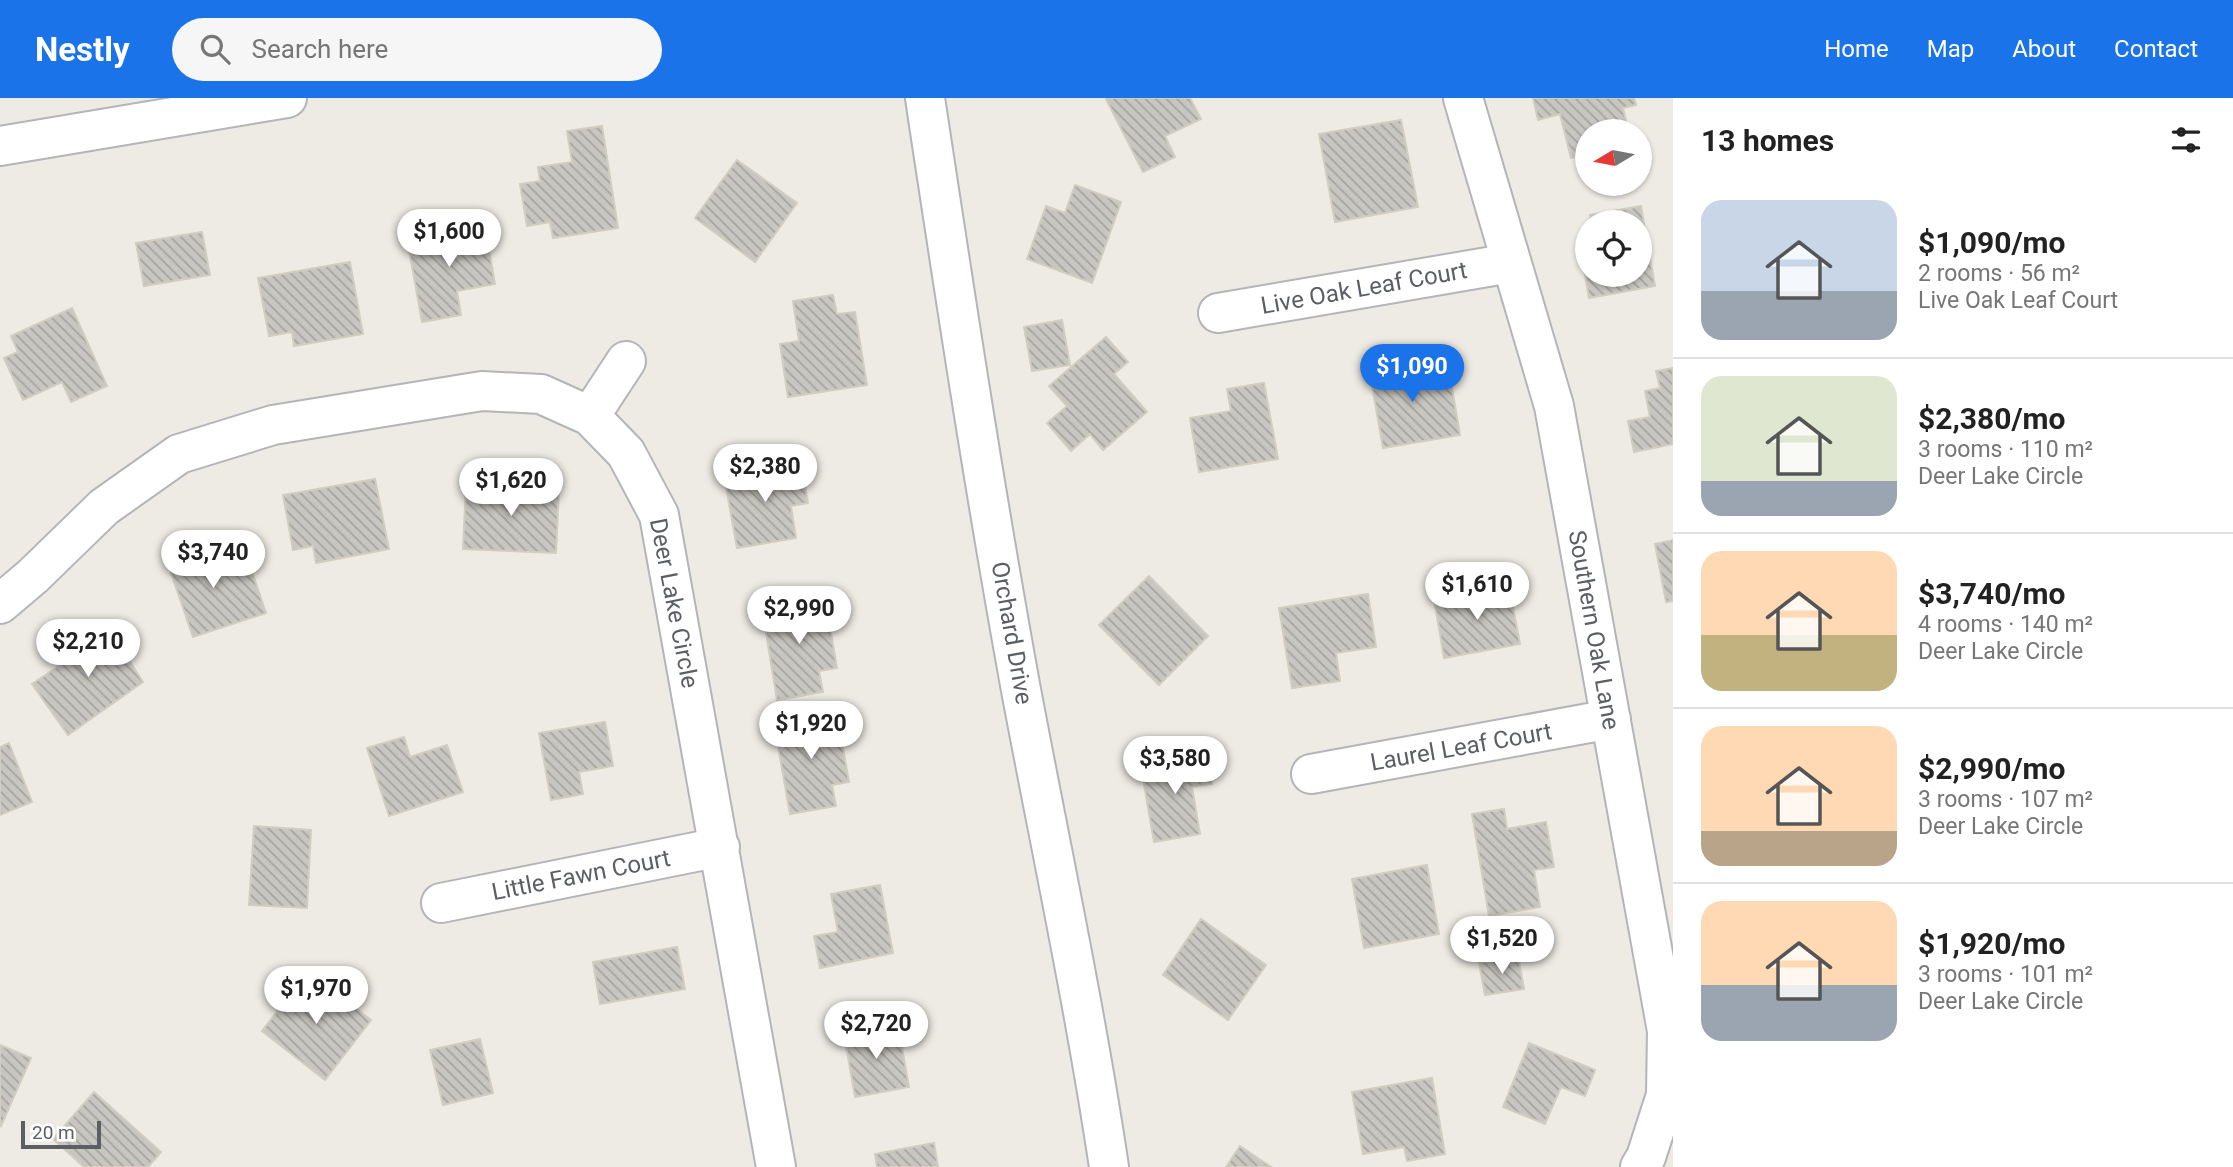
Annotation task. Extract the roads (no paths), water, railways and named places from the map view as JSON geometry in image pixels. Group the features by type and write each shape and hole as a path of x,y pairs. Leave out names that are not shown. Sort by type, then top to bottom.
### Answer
{"street":[{"path":"0,146 287,98"},
{"name":"Orchard Drive","path":"925,98 960,328 1021,688 1094,1071 1109,1167"},
{"name":"Southern Oak Lane","path":"1463,98 1553,405 1667,1031 1666,1095 1646,1157 1640,1167"},
{"name":"Live Oak Leaf Court","path":"1218,313 1511,263"},
{"path":"590,415 626,361"},
{"name":"Deer Lake Circle","path":"0,604 104,507 180,454 273,425 482,391 541,394 590,415 626,453 659,515 776,1167"},
{"name":"Laurel Leaf Court","path":"1311,774 1611,719"},
{"name":"Little Fawn Court","path":"441,903 720,847"}]}
